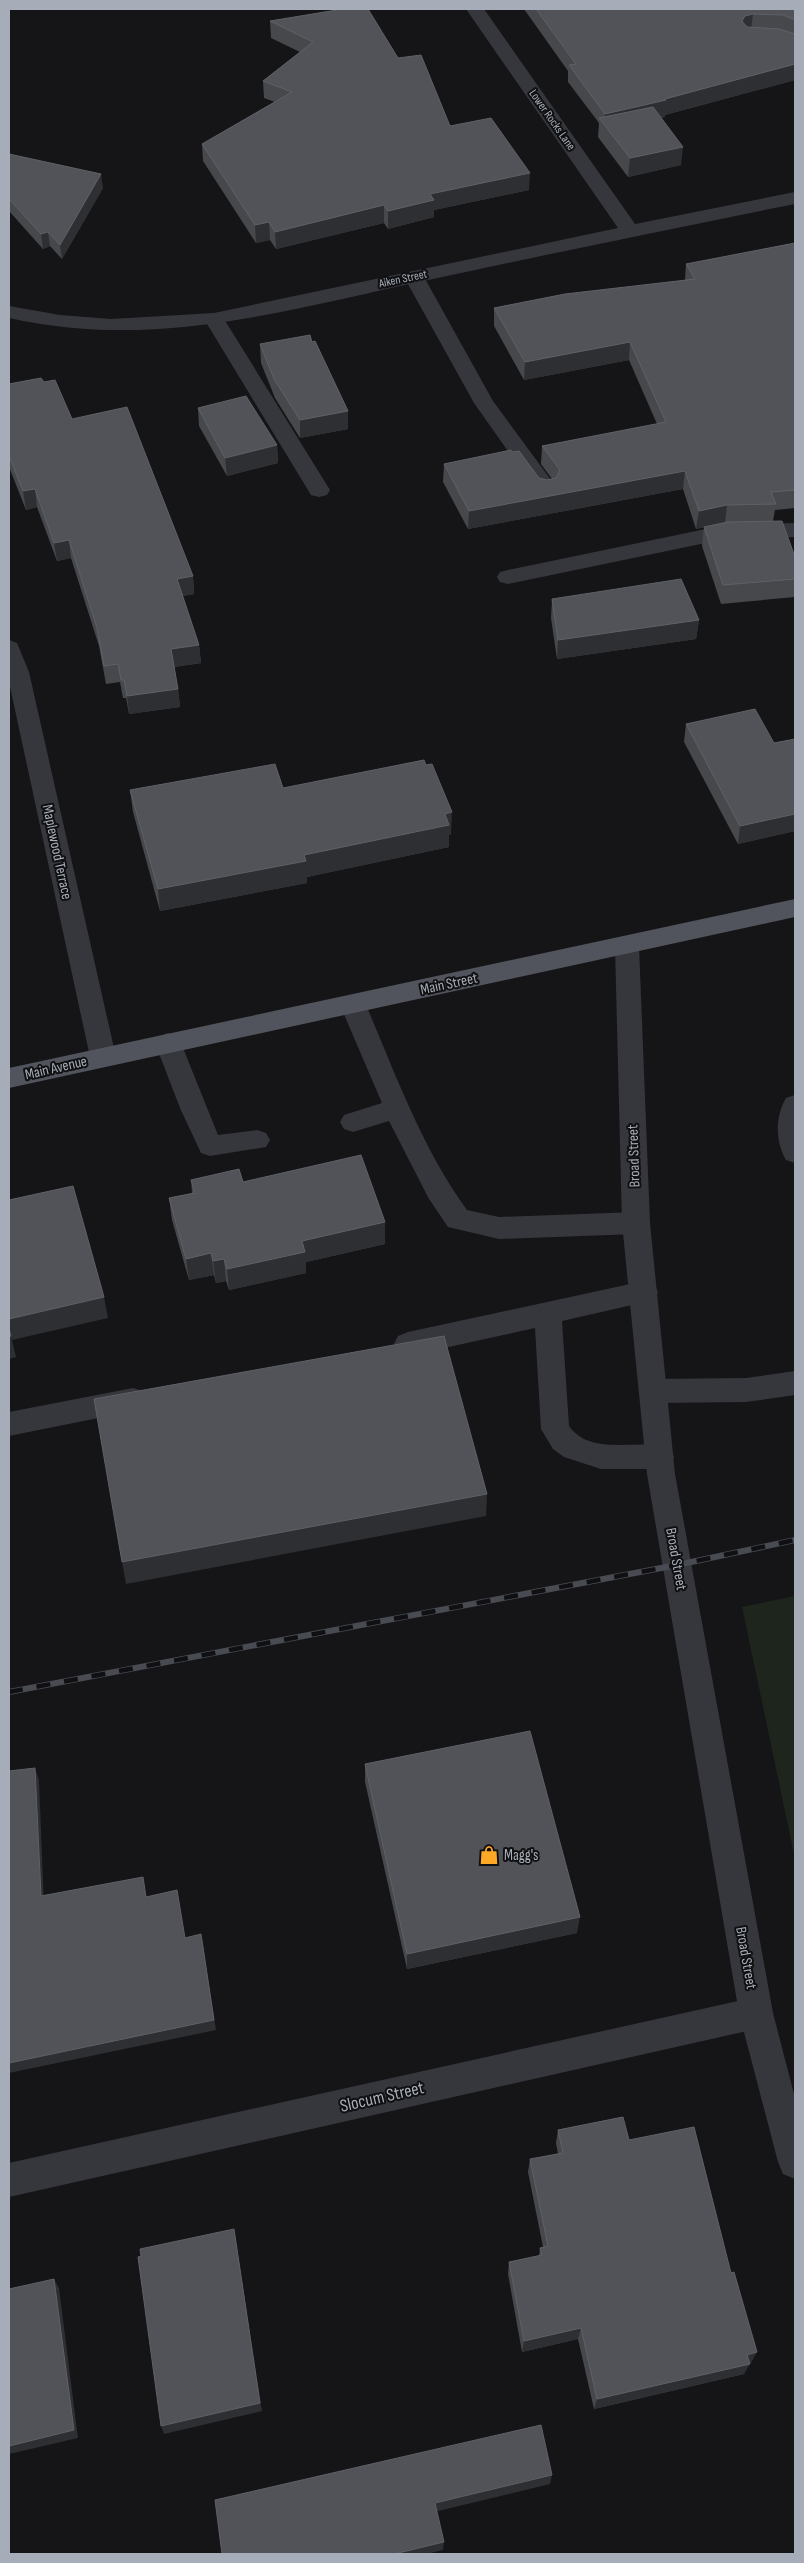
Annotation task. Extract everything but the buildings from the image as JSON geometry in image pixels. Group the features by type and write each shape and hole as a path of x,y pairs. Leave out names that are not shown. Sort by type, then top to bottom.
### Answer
{"main road":[{"name":"Main Street","path":"103,1057 353,1005 795,908"},
{"name":"Main Avenue","path":"9,1078 103,1057"}],"street":[{"name":"Lower Rocks Lane","path":"475,9 630,231"},
{"name":"Aiken Street","path":"9,312 59,322 104,325 172,324 214,319 795,198"},
{"path":"414,277 461,365 484,403 546,489"},
{"path":"214,319 320,490"},
{"path":"508,577 725,532 795,530"},
{"name":"Maplewood Terrace","path":"9,648 18,672 103,1057"},
{"name":"Broad Street","path":"627,946 636,1223 660,1457 756,2013 795,2162"},
{"path":"353,1005 397,1109 438,1192 458,1219 499,1228 636,1223"},
{"path":"168,1043 210,1146 257,1140"},
{"path":"795,1105 790,1129 795,1153"},
{"path":"352,1122 397,1109"},
{"path":"387,1348 644,1292"},
{"path":"548,1314 555,1428 558,1437 565,1445 581,1453 660,1457"},
{"path":"654,1391 746,1390 795,1383"},
{"path":"9,1424 156,1396"},
{"name":"Slocum Street","path":"9,2180 756,2013"}],"shaded area":[{"path":"795,1596 795,1859 742,1607"}],"railway":[{"path":"9,1692 677,1565 795,1540"}],"place":[{"name":"Magg's","path":"489,1855"}]}
